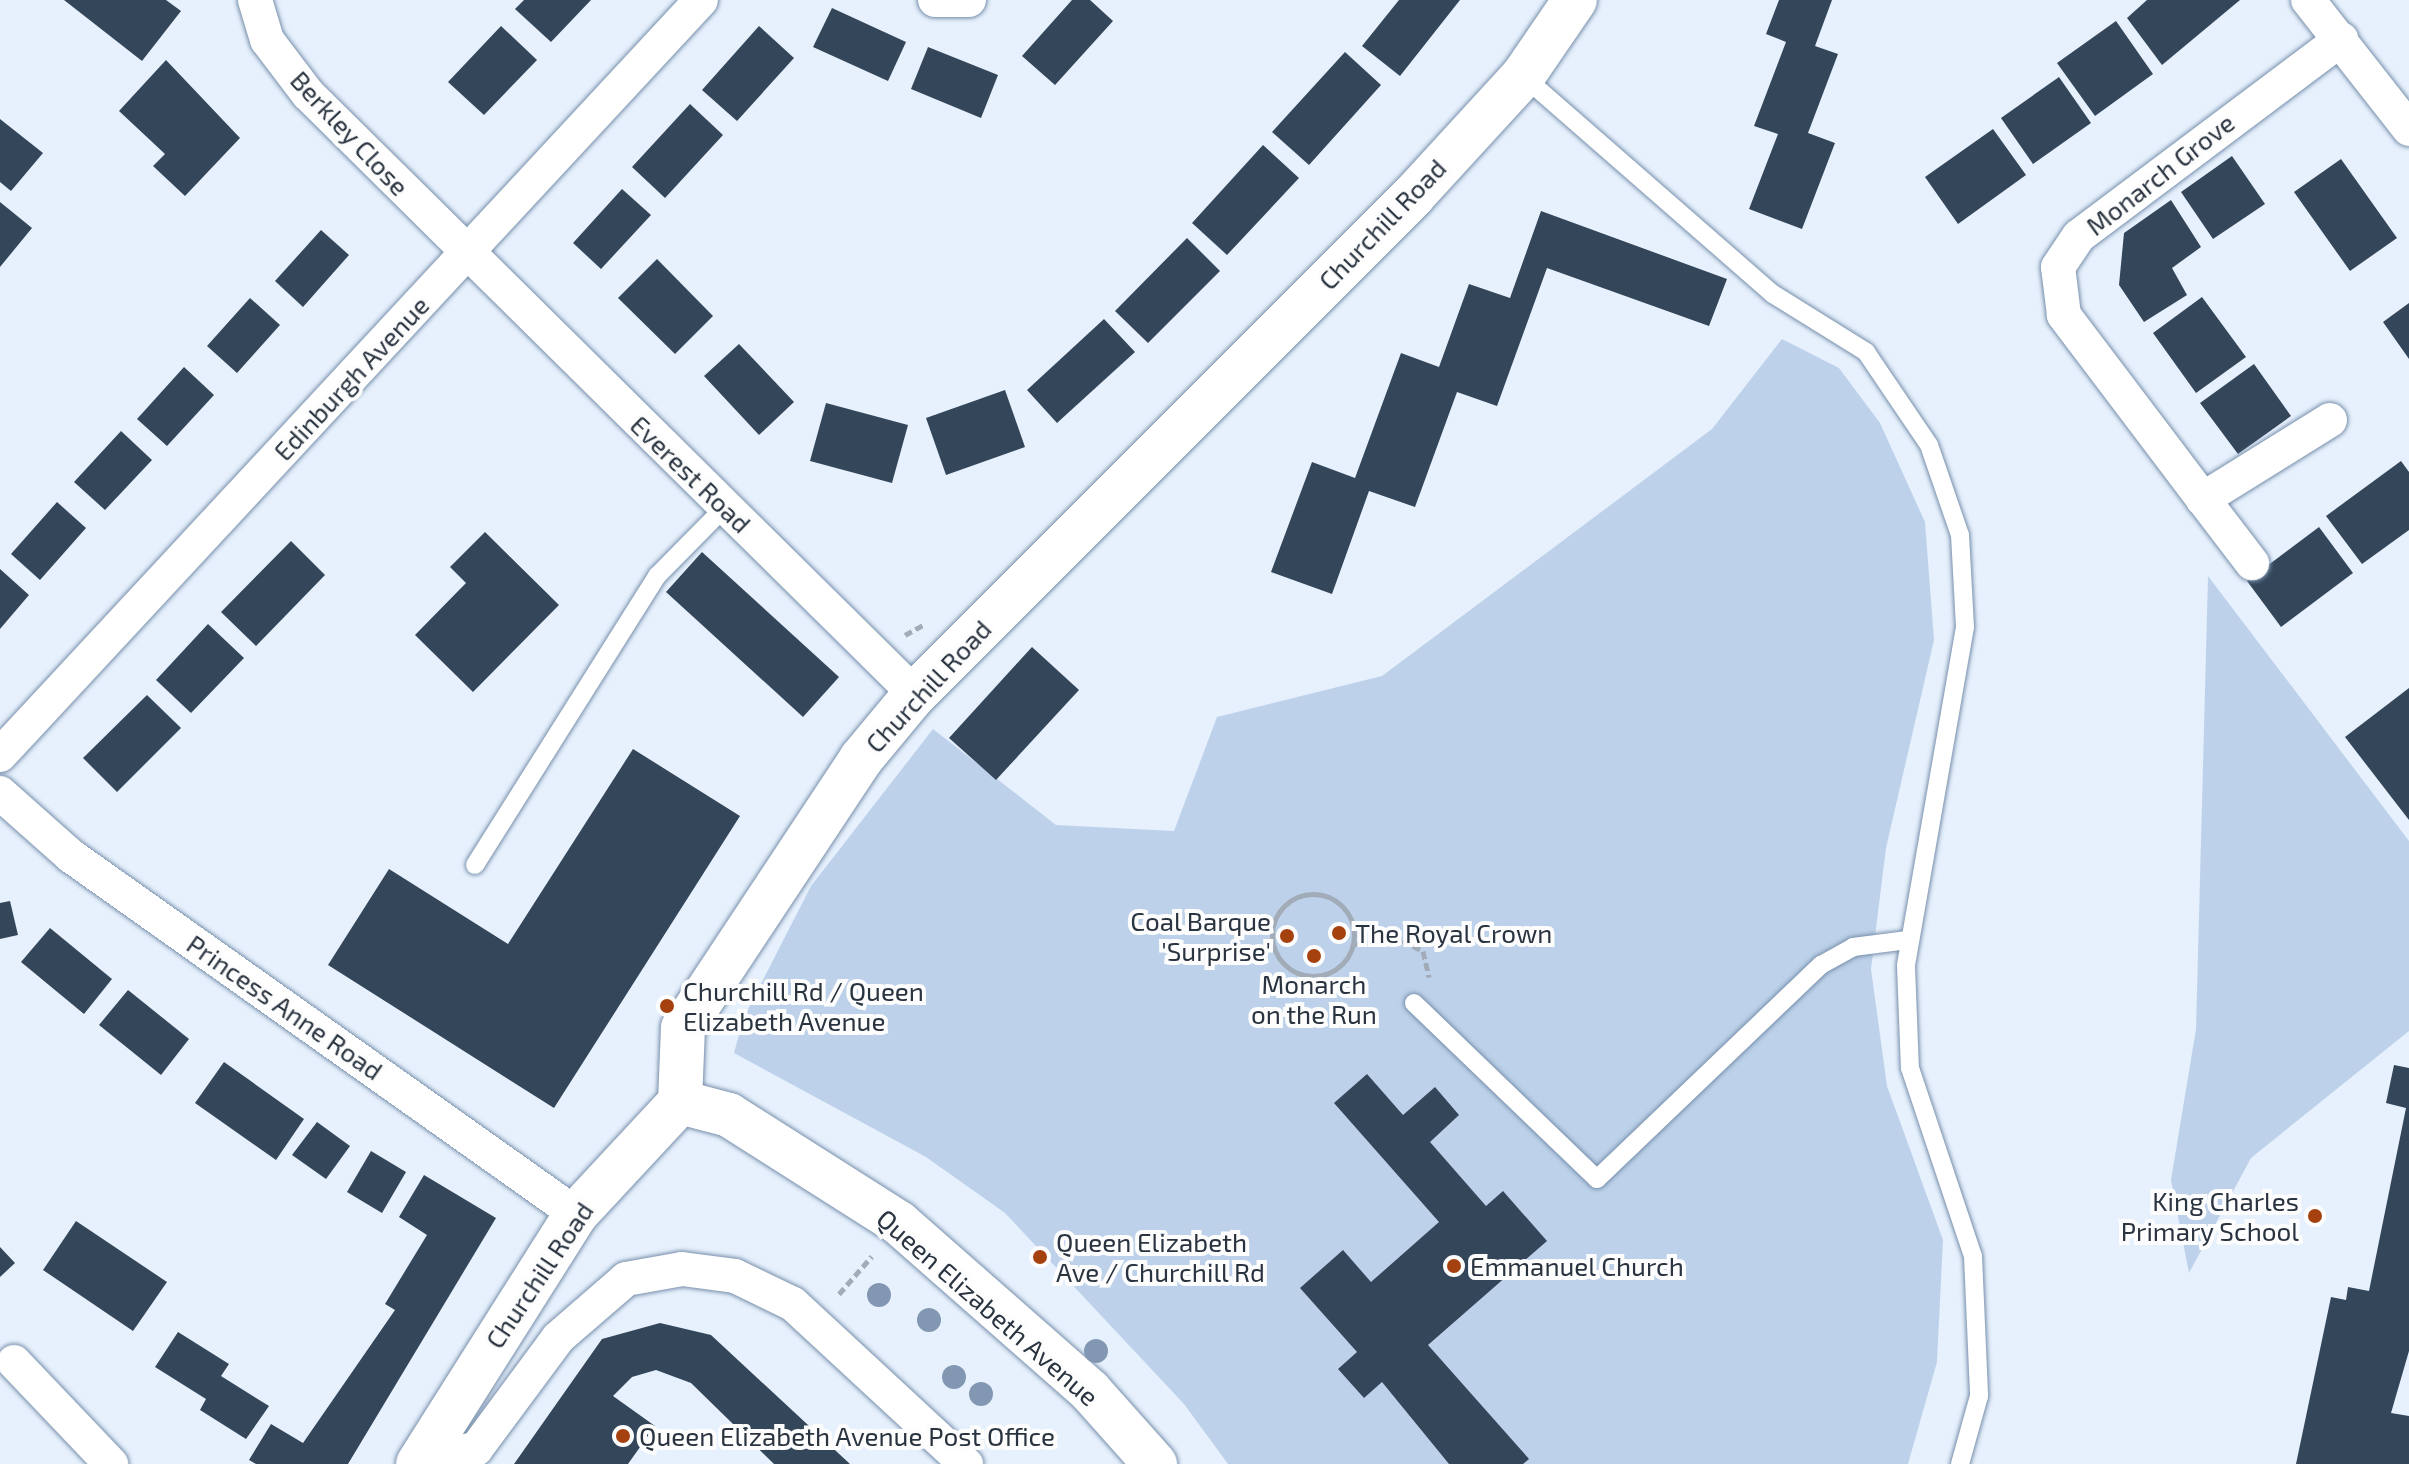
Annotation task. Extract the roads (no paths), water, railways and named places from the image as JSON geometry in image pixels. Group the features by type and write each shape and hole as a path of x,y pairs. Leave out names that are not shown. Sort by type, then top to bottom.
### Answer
{"street":[{"name":"Berkley Close","path":"255,0 267,40 308,94 467,254"},
{"name":"Edinburgh Avenue","path":"0,755 701,0"},
{"path":"935,0 969,0"},
{"name":"Churchill Road","path":"420,1461 576,1214 680,1102 683,1028 831,798 915,694 1523,76 1575,0"},
{"path":"2308,0 2409,129"},
{"name":"Monarch Grove","path":"2252,563 2064,315 2058,267 2090,227 2341,39"},
{"name":"Everest Road","path":"467,254 915,694"},
{"path":"2203,499 2330,420"},
{"name":"Princess Anne Road","path":"0,793 71,856 576,1214"},
{"name":"Queen Elizabeth Avenue","path":"680,1102 729,1115 899,1223 1090,1391 1155,1464"},
{"path":"420,1461 476,1449 558,1338 626,1279 682,1269 735,1276 793,1304 966,1464"},
{"path":"14,1362 111,1464"}],"lane":[{"path":"1523,76 1773,294 1866,352 1929,445 1960,535 1965,627 1908,940 1910,1068 1973,1256 1979,1396 1960,1464"},
{"path":"475,865 657,576 725,507"},
{"path":"1414,1003 1597,1179 1821,965 1853,947 1908,940"}],"place":[{"name":"The Royal Crown","path":"1339,933"},
{"name":"Coal Barque 'Surprise'","path":"1287,936"},
{"name":"Monarch on the Run","path":"1314,956"},
{"name":"Churchill Rd / Queen Elizabeth Avenue","path":"667,1006"},
{"name":"King Charles Primary School","path":"2315,1216"},
{"name":"Queen Elizabeth Ave / Churchill Rd","path":"1040,1257"},
{"name":"Emmanuel Church","path":"1454,1266"},
{"name":"Queen Elizabeth Avenue Post Office","path":"623,1436"}]}
